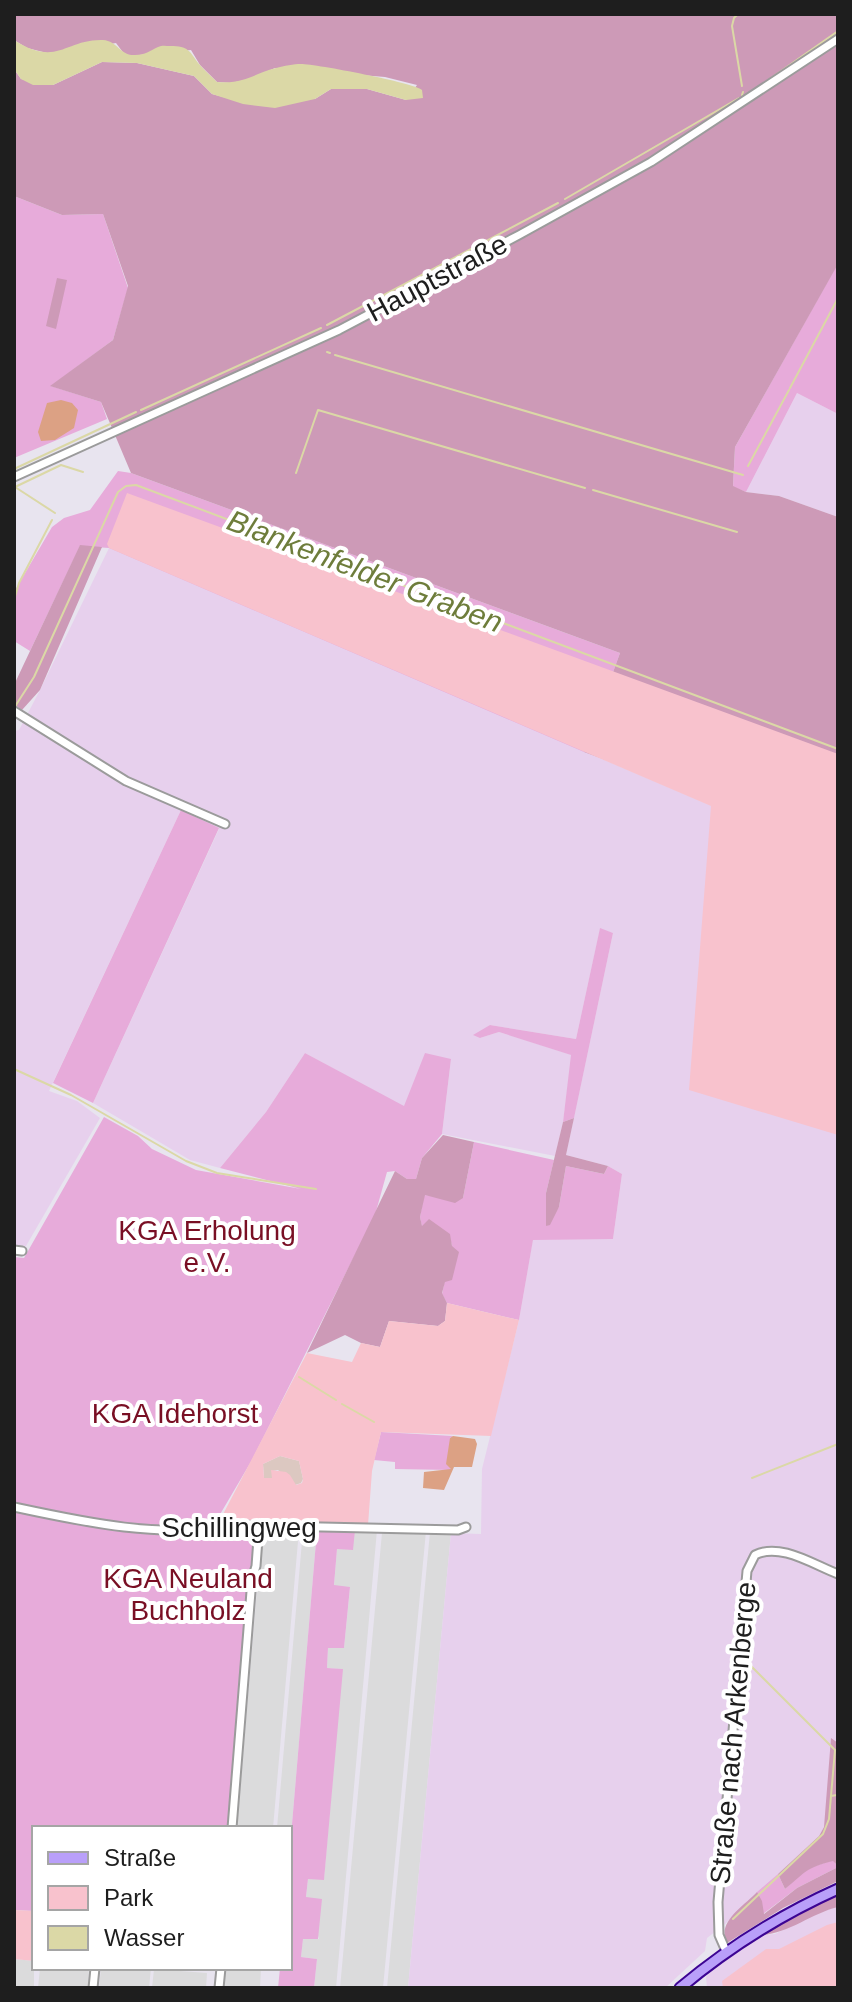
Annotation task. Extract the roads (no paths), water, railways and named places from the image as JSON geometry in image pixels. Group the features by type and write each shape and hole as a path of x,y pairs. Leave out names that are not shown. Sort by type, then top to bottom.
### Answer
{"main road":[{"path":"680,1988 726,1951 782,1916 838,1889"}],"street":[{"name":"Hauptstraße","path":"14,477 339,330 519,235 651,162 838,39"},
{"path":"16,713 126,781 225,824"},
{"name":"Schillingweg","path":"14,1507 165,1530 201,1531 231,1525 458,1530 466,1527"},
{"path":"232,1826 259,1525"},
{"name":"Straße nach Arkenberge","path":"726,1951 719,1935 718,1902 747,1571 755,1555 769,1550 838,1574"}],"water":[{"path":"14,40 41,52 103,40 130,55 161,46 181,47 217,82 242,80 286,66 310,65 402,83 422,90 423,98 406,100 367,89 331,89 315,99 275,108 243,104 212,94 194,76 137,63 102,62 53,85 33,85 21,79 14,69"}],"waterway":[{"path":"738,14 732,26 742,86"},
{"path":"760,86 838,31"},
{"path":"565,199 739,98"},
{"path":"327,325 558,203"},
{"path":"790,388 838,298"},
{"path":"141,410 321,328"},
{"path":"335,355 743,475"},
{"path":"748,466 789,390"},
{"path":"296,473 318,410 585,488"},
{"path":"14,469 136,412"},
{"path":"55,513 15,487 61,465 83,472"},
{"name":"Blankenfelder Graben","path":"14,708 34,677 118,492 126,486 136,485 838,749"},
{"path":"593,490 737,532"},
{"path":"14,600 19,583 52,520"},
{"path":"14,1069 71,1095 186,1161 217,1173 316,1189"},
{"path":"299,1377 336,1400"},
{"path":"342,1404 374,1422"},
{"path":"752,1478 838,1444"},
{"path":"733,1919 823,1834 829,1819 835,1750 748,1663"},
{"path":"831,1796 837,1795"}],"park label":[{"name":"KGA Erholung e.V.","path":"207,1246"},
{"name":"KGA Idehorst","path":"175,1413"},
{"name":"KGA Neuland Buchholz","path":"188,1594"}]}
